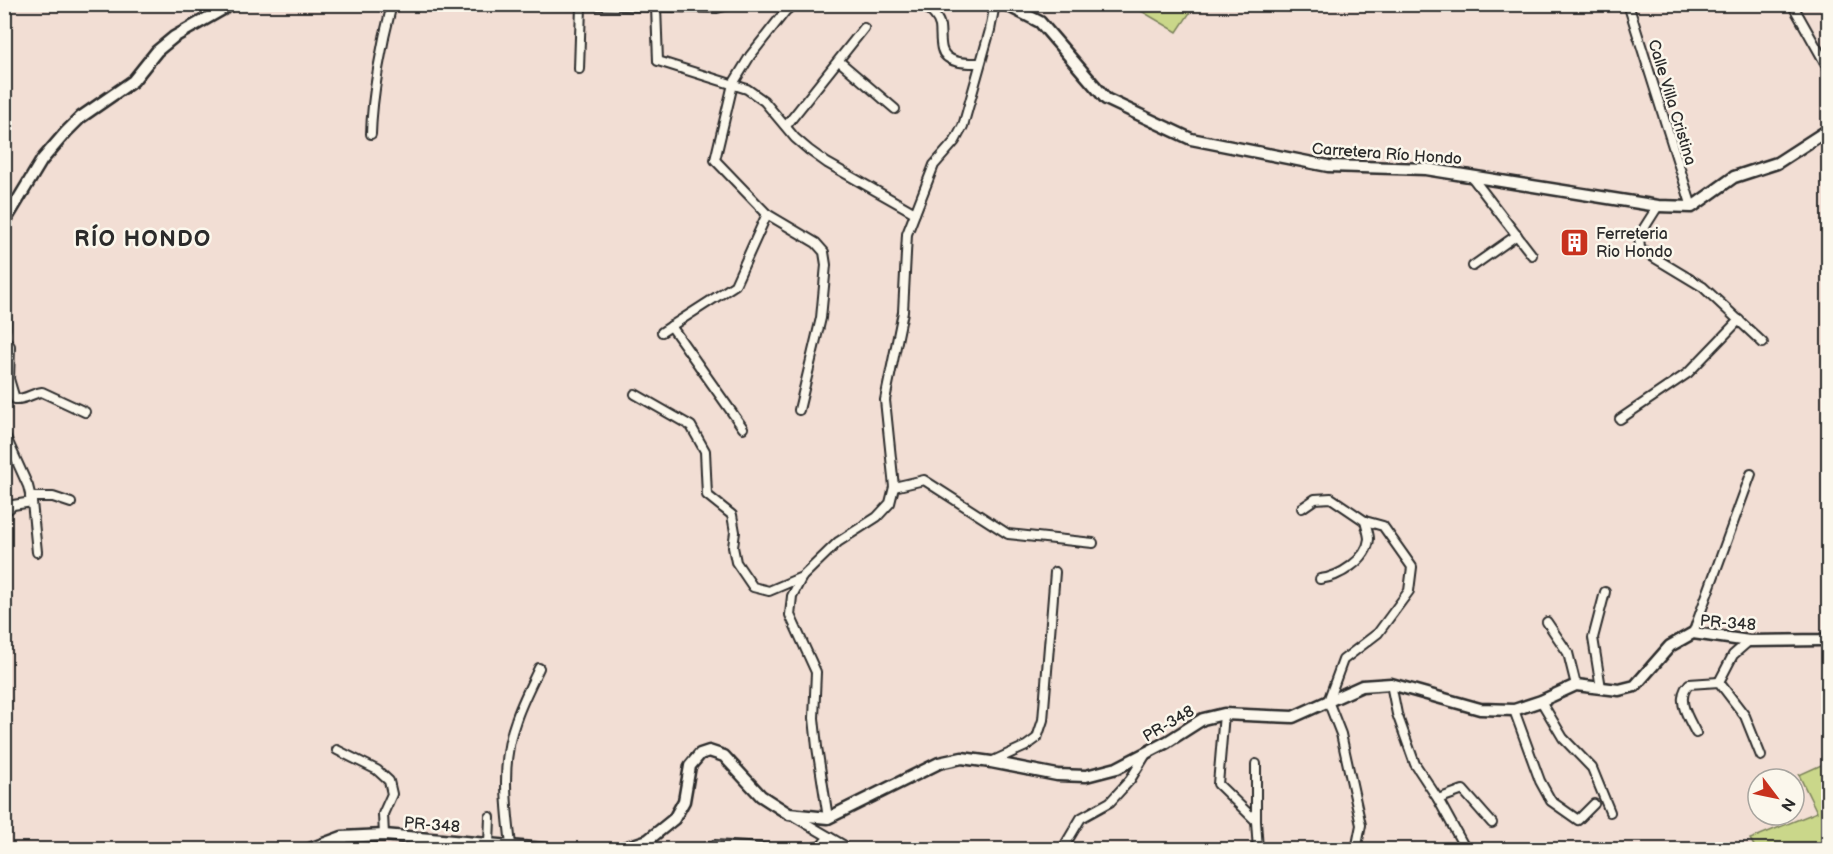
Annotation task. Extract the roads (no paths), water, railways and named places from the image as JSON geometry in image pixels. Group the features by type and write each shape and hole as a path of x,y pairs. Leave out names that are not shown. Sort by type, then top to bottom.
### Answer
{"street":[{"path":"4,223 56,141 81,117 133,81 157,51 174,37 232,4"},
{"path":"370,134 376,85 392,4"},
{"path":"533,4 717,8 733,4"},
{"path":"779,4 789,7 750,56 733,84 715,160 767,214 816,243 824,252 826,265 821,318 799,410"},
{"path":"922,4 932,12 940,24 943,52 947,57 961,62 980,63"},
{"path":"789,814 828,818 814,718 816,672 790,615 792,596 802,577 838,542 877,517 890,503 894,487 885,400 903,312 907,234 933,165 955,141 963,126 995,4"},
{"name":"Carretera Río Hondo","path":"1005,4 1040,22 1106,99 1191,139 1328,166 1426,169 1470,174 1658,206 1692,207"},
{"name":"Calle Villa Cristina","path":"1628,4 1692,207"},
{"path":"1792,4 1828,68"},
{"path":"579,69 580,6"},
{"path":"656,7 658,61 747,89 764,101 795,138 827,163 915,213"},
{"path":"786,126 864,28"},
{"path":"839,61 895,108"},
{"path":"1692,207 1734,177 1777,163 1828,130"},
{"path":"1470,174 1532,255"},
{"path":"1658,206 1640,236 1640,249 1703,288 1763,343"},
{"path":"662,332 735,285 767,214"},
{"path":"1473,266 1517,235"},
{"path":"4,317 4,329"},
{"path":"1620,419 1688,373 1739,320"},
{"path":"671,326 743,428"},
{"path":"4,338 10,346 9,379 15,399 42,392 85,412"},
{"path":"635,394 691,426 705,451 707,495 732,515 736,562 753,587 769,591 802,577"},
{"path":"4,433 28,486 37,552"},
{"path":"1693,633 1751,474"},
{"path":"894,487 924,480 1008,534 1093,543"},
{"path":"4,513 14,505 31,500 53,497 71,503"},
{"path":"1302,508 1315,499 1331,498 1365,521 1383,526 1412,567 1408,591 1378,633 1343,660 1328,701 1341,734 1361,825 1356,849"},
{"path":"1320,579 1329,578 1362,556 1369,540 1365,521"},
{"path":"991,762 1037,738 1043,720 1055,572"},
{"path":"1601,688 1593,638 1605,592"},
{"path":"1547,622 1568,653 1576,685"},
{"name":"PR-348","path":"828,818 939,763 962,758 1057,775 1086,776 1117,768 1147,753 1203,719 1224,714 1293,717 1362,686 1391,684 1480,709 1514,710 1576,685 1619,690 1635,686 1670,646 1693,633 1749,640 1821,640 1828,638"},
{"path":"1719,682 1732,655 1749,640"},
{"path":"511,845 505,796 509,743 515,720 539,668"},
{"path":"1696,733 1682,702 1683,690 1689,684 1719,682"},
{"path":"1719,682 1745,716 1761,756"},
{"path":"1391,684 1397,714 1415,764 1466,849"},
{"path":"1540,701 1563,738 1592,768 1610,812"},
{"path":"1514,710 1540,781 1551,801 1578,820 1594,804"},
{"path":"1224,714 1218,784 1256,822"},
{"path":"337,750 377,770 388,781 392,794 383,814 384,835"},
{"path":"618,849 648,840 674,819 684,801 690,766 700,754 709,751 724,756 761,796 843,845 846,849"},
{"path":"1062,849 1081,818 1110,802 1130,780 1147,753"},
{"path":"1256,764 1258,849"},
{"path":"1438,799 1463,790 1492,823"},
{"path":"489,844 490,818"},
{"name":"PR-348","path":"307,849 342,837 384,835 556,849"},
{"path":"342,837 345,849"},
{"path":"805,849 821,846 829,837"},
{"path":"701,849 715,845 793,849"}],"place":[{"name":"Ferreteria Rio Hondo","path":"1575,242"}],"district":[{"name":"RÍO HONDO","path":"143,238"}]}
